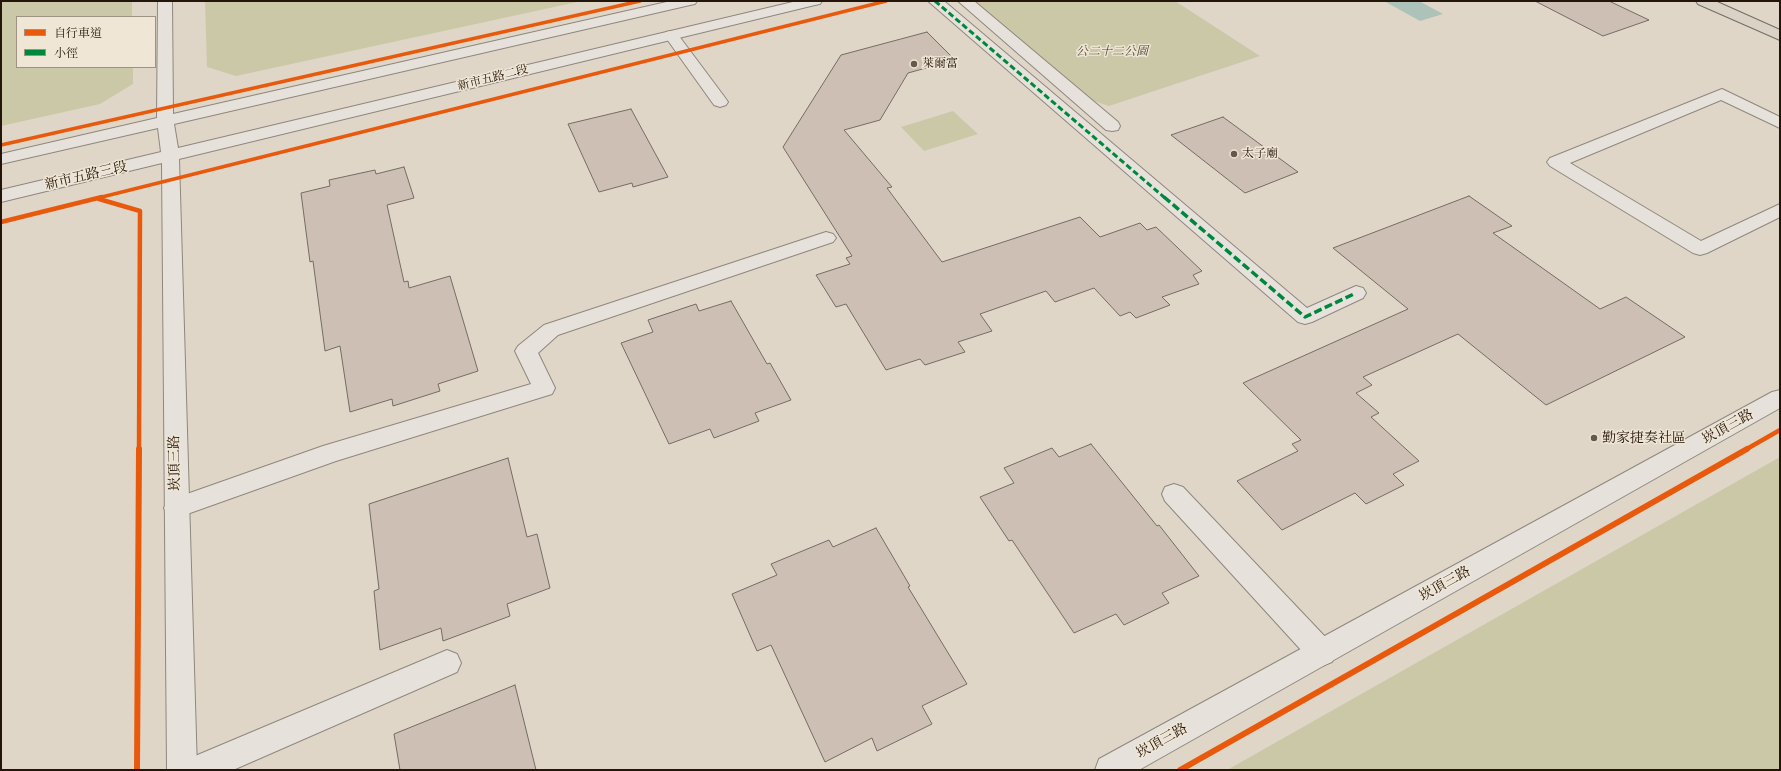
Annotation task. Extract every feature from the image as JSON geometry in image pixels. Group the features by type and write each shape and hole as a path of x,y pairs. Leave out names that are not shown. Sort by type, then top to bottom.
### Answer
{"main road":[{"path":"1703,1 1780,36"}],"street":[{"path":"164,1 165,121"},
{"path":"1,159 690,1"},
{"name":"新市五路二段","path":"170,156 815,1"},
{"path":"935,1 1305,317 1356,293"},
{"path":"965,1 1112,126"},
{"path":"671,35 720,102"},
{"path":"1780,123 1722,94 1556,162 1700,249 1780,210"},
{"name":"崁頂三路","path":"165,121 170,156 182,770"},
{"name":"新市五路三段","path":"1,196 170,156"},
{"path":"176,508 331,453 544,388 526,351 551,330 826,238"},
{"name":"崁頂三路","path":"1110,770 1780,398"},
{"path":"1174,494 1322,652"},
{"path":"199,770 447,663"}],"green space":[{"path":"1,1 132,1 132,16 16,16 16,68 133,68 133,84 100,104 1,126"},
{"path":"205,1 582,1 236,76 207,67"},
{"name":"公二十二公園","path":"974,1 1175,1 1260,56 1109,106 1091,100"},
{"path":"953,111 978,134 924,151 901,127"},
{"path":"1780,457 1780,770 1227,770"}],"shaded area":[{"path":"1384,1 1419,1 1443,14 1420,21"}],"building":[{"path":"1535,1 1609,1 1649,20 1603,36"},
{"path":"927,32 955,60 908,73 880,120 844,130 892,187 887,188 942,262 1080,217 1100,237 1140,223 1147,230 1156,227 1202,271 1193,275 1199,284 1162,297 1170,305 1136,318 1130,312 1120,316 1094,288 1055,302 1046,291 980,314 992,331 958,342 965,352 925,365 920,359 886,370 846,304 836,307 816,275 850,264 846,258 852,256 783,147 841,55"},
{"path":"631,109 668,177 633,187 632,183 599,192 568,124"},
{"name":"太子廟","path":"1223,117 1298,172 1245,193 1171,135"},
{"path":"404,167 414,198 387,205 404,282 408,281 409,288 450,276 478,371 438,384 440,391 393,406 392,399 350,412 340,346 325,351 313,261 310,262 301,193 330,186 329,180 375,170 376,174"},
{"path":"1469,196 1512,226 1493,233 1600,309 1626,297 1685,337 1546,405 1458,334 1363,377 1372,385 1356,393 1379,413 1371,417 1419,461 1393,474 1404,485 1366,504 1355,493 1282,530 1237,481 1298,451 1292,444 1301,440 1243,383 1408,309 1333,248"},
{"path":"731,301 767,364 770,363 791,400 755,413 759,421 714,438 710,429 669,444 621,343 653,332 648,320 696,304 699,311"},
{"path":"1091,444 1157,526 1159,525 1199,576 1162,593 1169,603 1124,625 1116,614 1074,633 1012,540 1009,541 980,497 1014,483 1004,468 1052,448 1059,457"},
{"path":"508,458 527,537 537,534 550,588 507,604 510,616 443,641 441,628 380,650 374,591 379,589 369,504"},
{"path":"876,528 910,586 908,587 967,684 922,706 932,724 877,751 872,738 825,762 771,645 757,651 732,594 777,575 771,564 829,540 833,547"},
{"path":"515,685 536,770 400,770 394,734"}],"marked path":[{"path":"935,1 1305,317 1356,293"}],"cycle path":[{"path":"1,145 640,1"},
{"path":"1,222 886,1"},
{"path":"99,199 140,211 137,770"},
{"path":"1180,770 1780,430"}],"place":[{"name":"萊爾富","path":"914,64"},
{"name":"太子廟","path":"1234,154"},
{"name":"勤家捷奏社區","path":"1594,438"}]}
